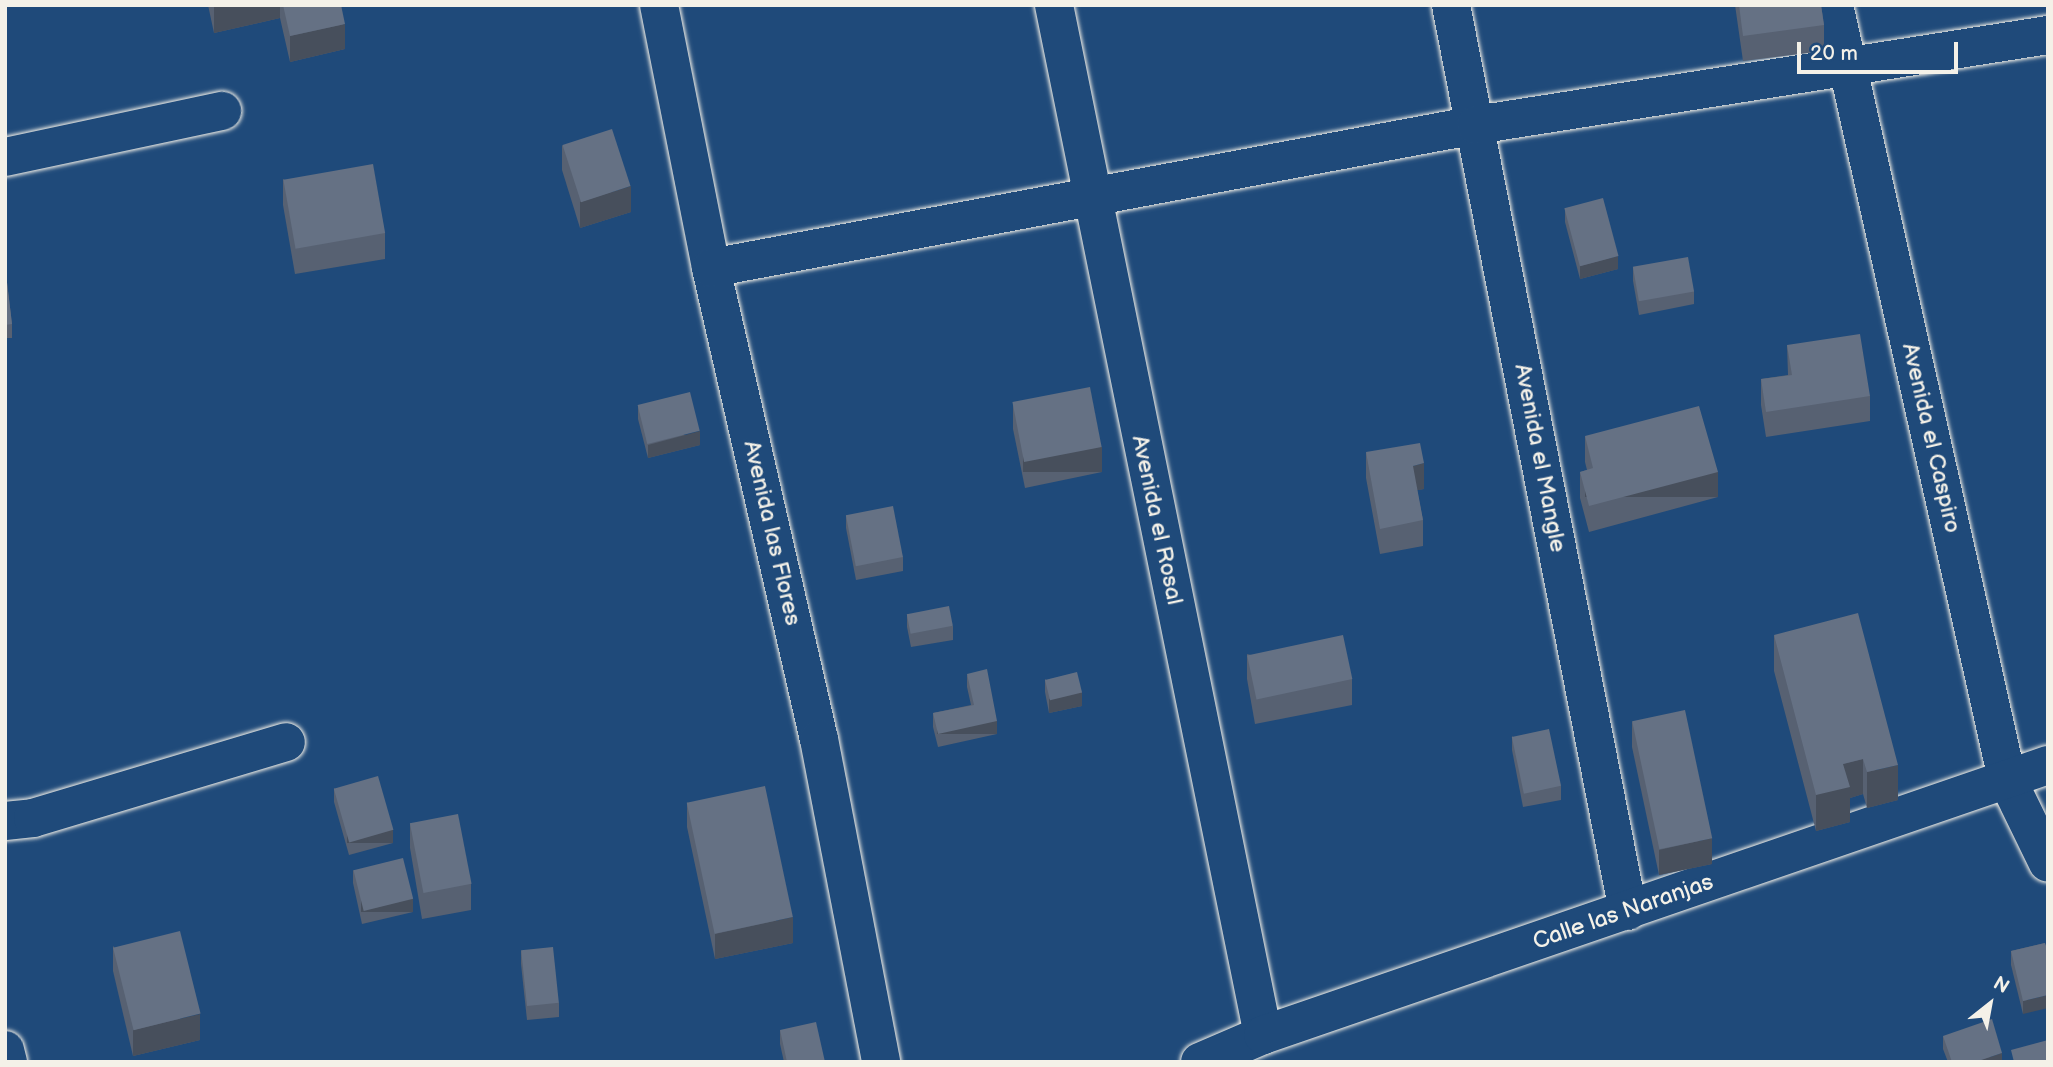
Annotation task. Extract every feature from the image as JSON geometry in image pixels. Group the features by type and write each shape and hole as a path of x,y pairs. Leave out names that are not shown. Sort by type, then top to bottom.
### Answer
{"street":[{"name":"Avenida las Flores","path":"659,5 711,268 819,739 881,1062"},
{"name":"Avenida el Rosal","path":"1054,5 1263,1035"},
{"name":"Avenida el Mangle","path":"1451,5 1628,911"},
{"name":"Avenida el Caspiro","path":"1834,5 2007,779 2048,863"},
{"path":"711,268 1091,194 1476,125 2048,35"},
{"path":"5,157 222,111"},
{"path":"5,821 33,818 286,742"},
{"name":"Calle las Naranjas","path":"1200,1062 1263,1035 2048,765"},
{"path":"5,1050 8,1062"}],"building":[{"path":"283,5 341,5 345,24 290,36"},
{"path":"1739,5 1821,5 1824,25 1743,36"},
{"path":"612,129 631,186 581,202 563,145"},
{"path":"373,164 385,233 296,249 283,180"},
{"path":"1603,198 1619,256 1580,266 1564,208"},
{"path":"1688,257 1694,291 1639,301 1633,267"},
{"path":"5,266 12,324 5,325"},
{"path":"1860,334 1870,396 1766,412 1761,379 1792,375 1787,345"},
{"path":"1090,387 1102,447 1024,462 1012,402"},
{"path":"690,392 700,431 647,444 638,405"},
{"path":"1699,406 1718,472 1589,506 1580,472 1593,468 1585,436"},
{"path":"1420,443 1424,463 1413,466 1423,520 1380,529 1366,452"},
{"path":"893,506 903,557 856,566 846,515"},
{"path":"949,606 953,626 911,634 907,614"},
{"path":"1858,613 1898,765 1867,772 1863,759 1843,764 1850,787 1816,795 1774,635"},
{"path":"1343,635 1352,679 1256,699 1247,655"},
{"path":"987,669 997,721 938,734 933,713 974,705 967,674"},
{"path":"1077,672 1082,692 1050,700 1045,680"},
{"path":"1685,710 1712,838 1659,849 1632,721"},
{"path":"1549,729 1561,786 1524,794 1512,737"},
{"path":"378,776 393,830 349,843 334,789"},
{"path":"765,786 793,917 715,934 687,803"},
{"path":"458,814 472,884 423,893 410,823"},
{"path":"403,858 413,899 364,911 354,870"},
{"path":"180,931 201,1013 134,1030 113,948"},
{"path":"2045,943 2048,951 2048,995 2023,1001 2011,951"},
{"path":"553,947 559,1003 527,1006 521,950"},
{"path":"1992,1019 2002,1053 1975,1062 1952,1062 1943,1036"},
{"path":"816,1022 825,1062 787,1062 780,1030"},
{"path":"2048,1040 2048,1062 2014,1062 2011,1050"}]}
